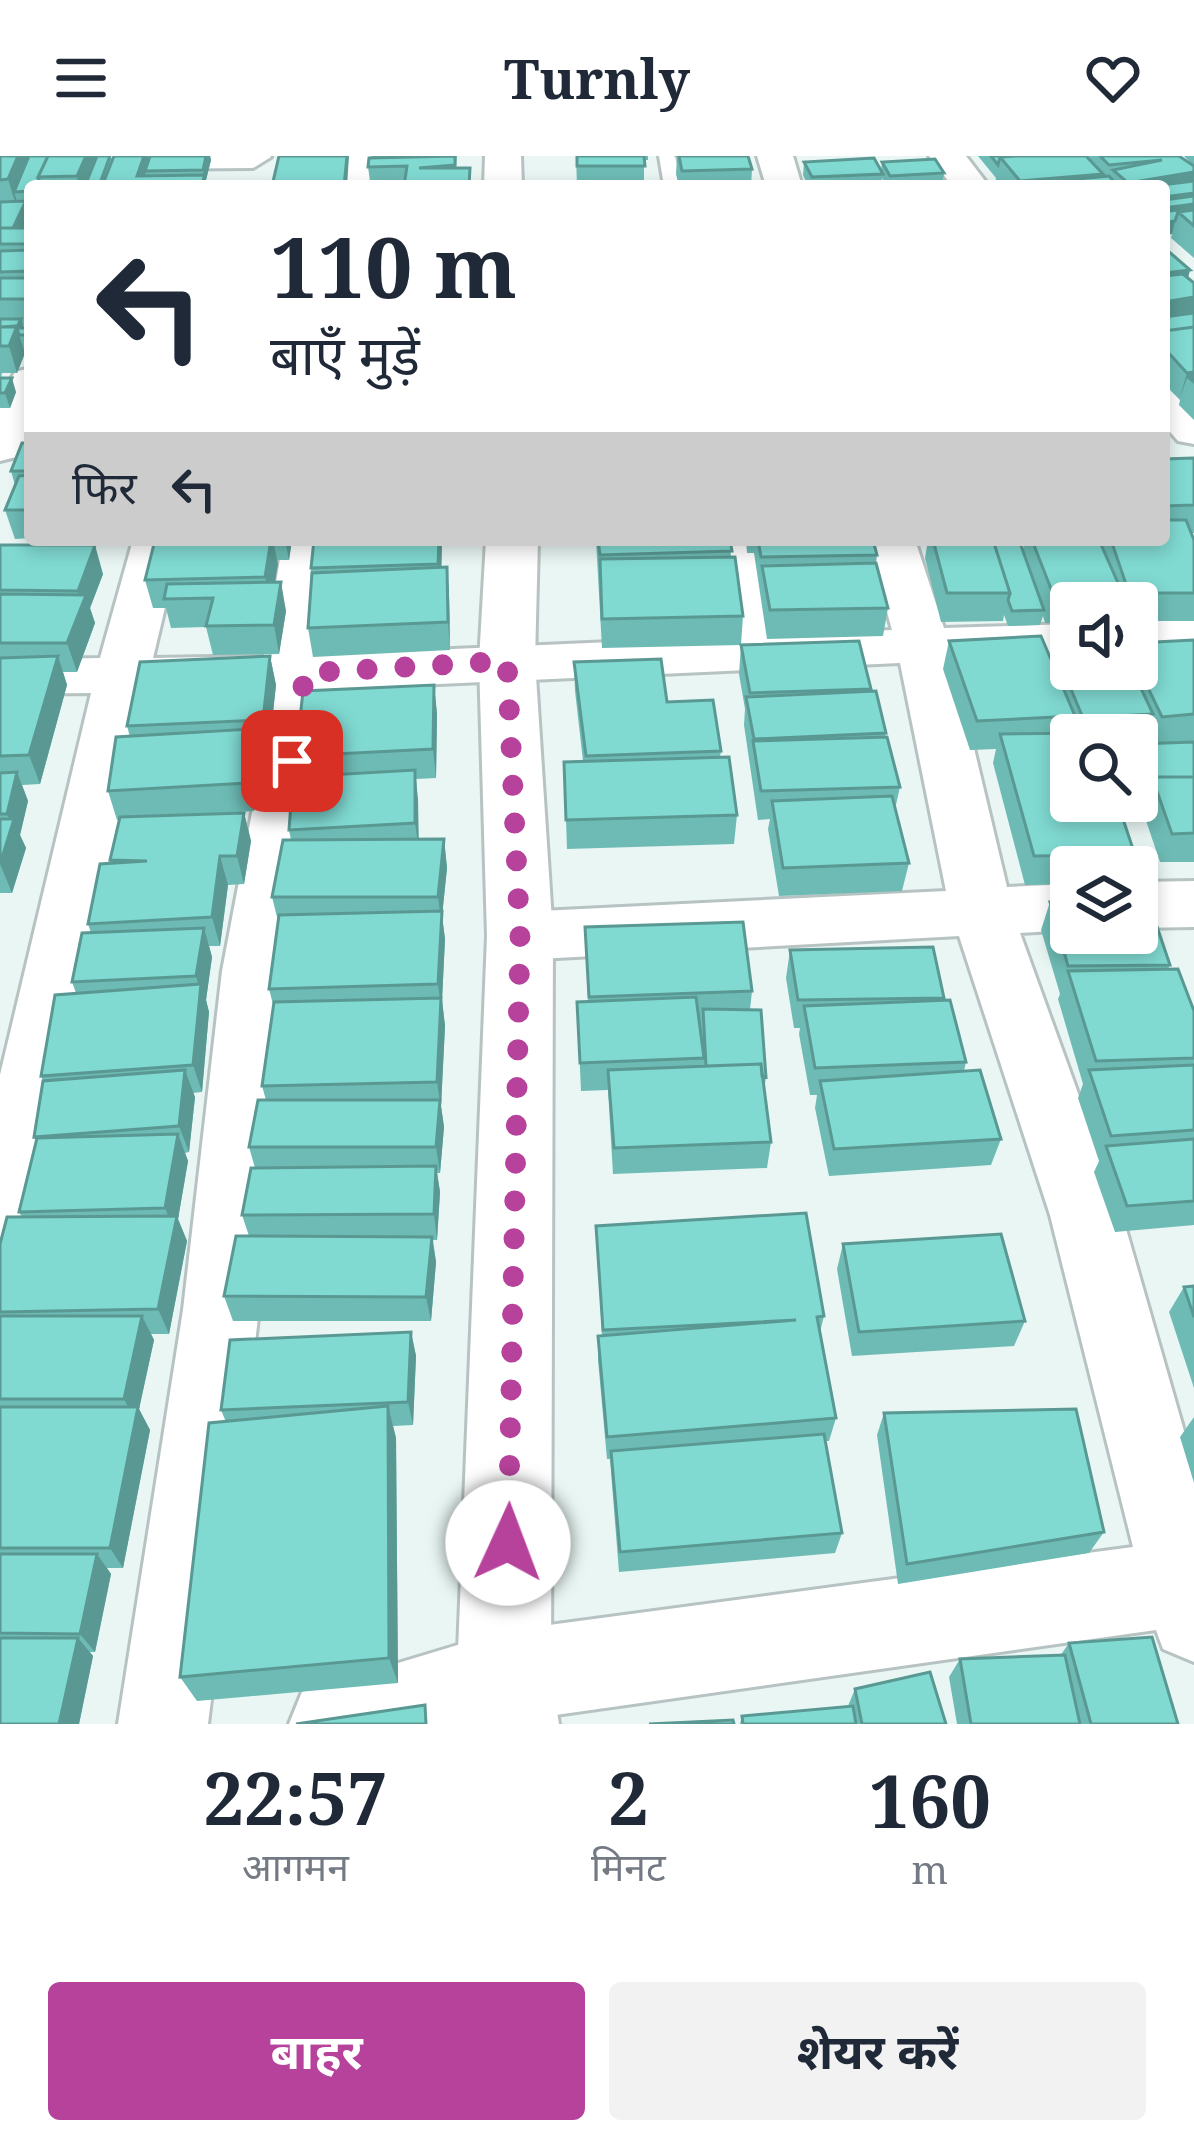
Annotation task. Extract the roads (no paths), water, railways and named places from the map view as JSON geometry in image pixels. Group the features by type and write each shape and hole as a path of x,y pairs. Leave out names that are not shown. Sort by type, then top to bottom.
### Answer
{"street":[{"path":"0,159 253,156"},
{"path":"947,156 966,180"},
{"path":"0,447 24,394"},
{"path":"1170,405 1194,431"},
{"path":"0,1216 48,1032 120,676 155,546"},
{"path":"163,1724 221,1310 254,971 279,850 307,546"},
{"path":"507,1700 520,937 507,661 512,546"},
{"path":"735,546 755,654"},
{"path":"334,1724 1188,1601 1086,1215 981,910 923,645 893,546"},
{"path":"1158,637 1194,635"},
{"path":"0,677 296,673 1050,641"},
{"path":"1158,905 1194,904"},
{"path":"520,937 1050,908"}]}
